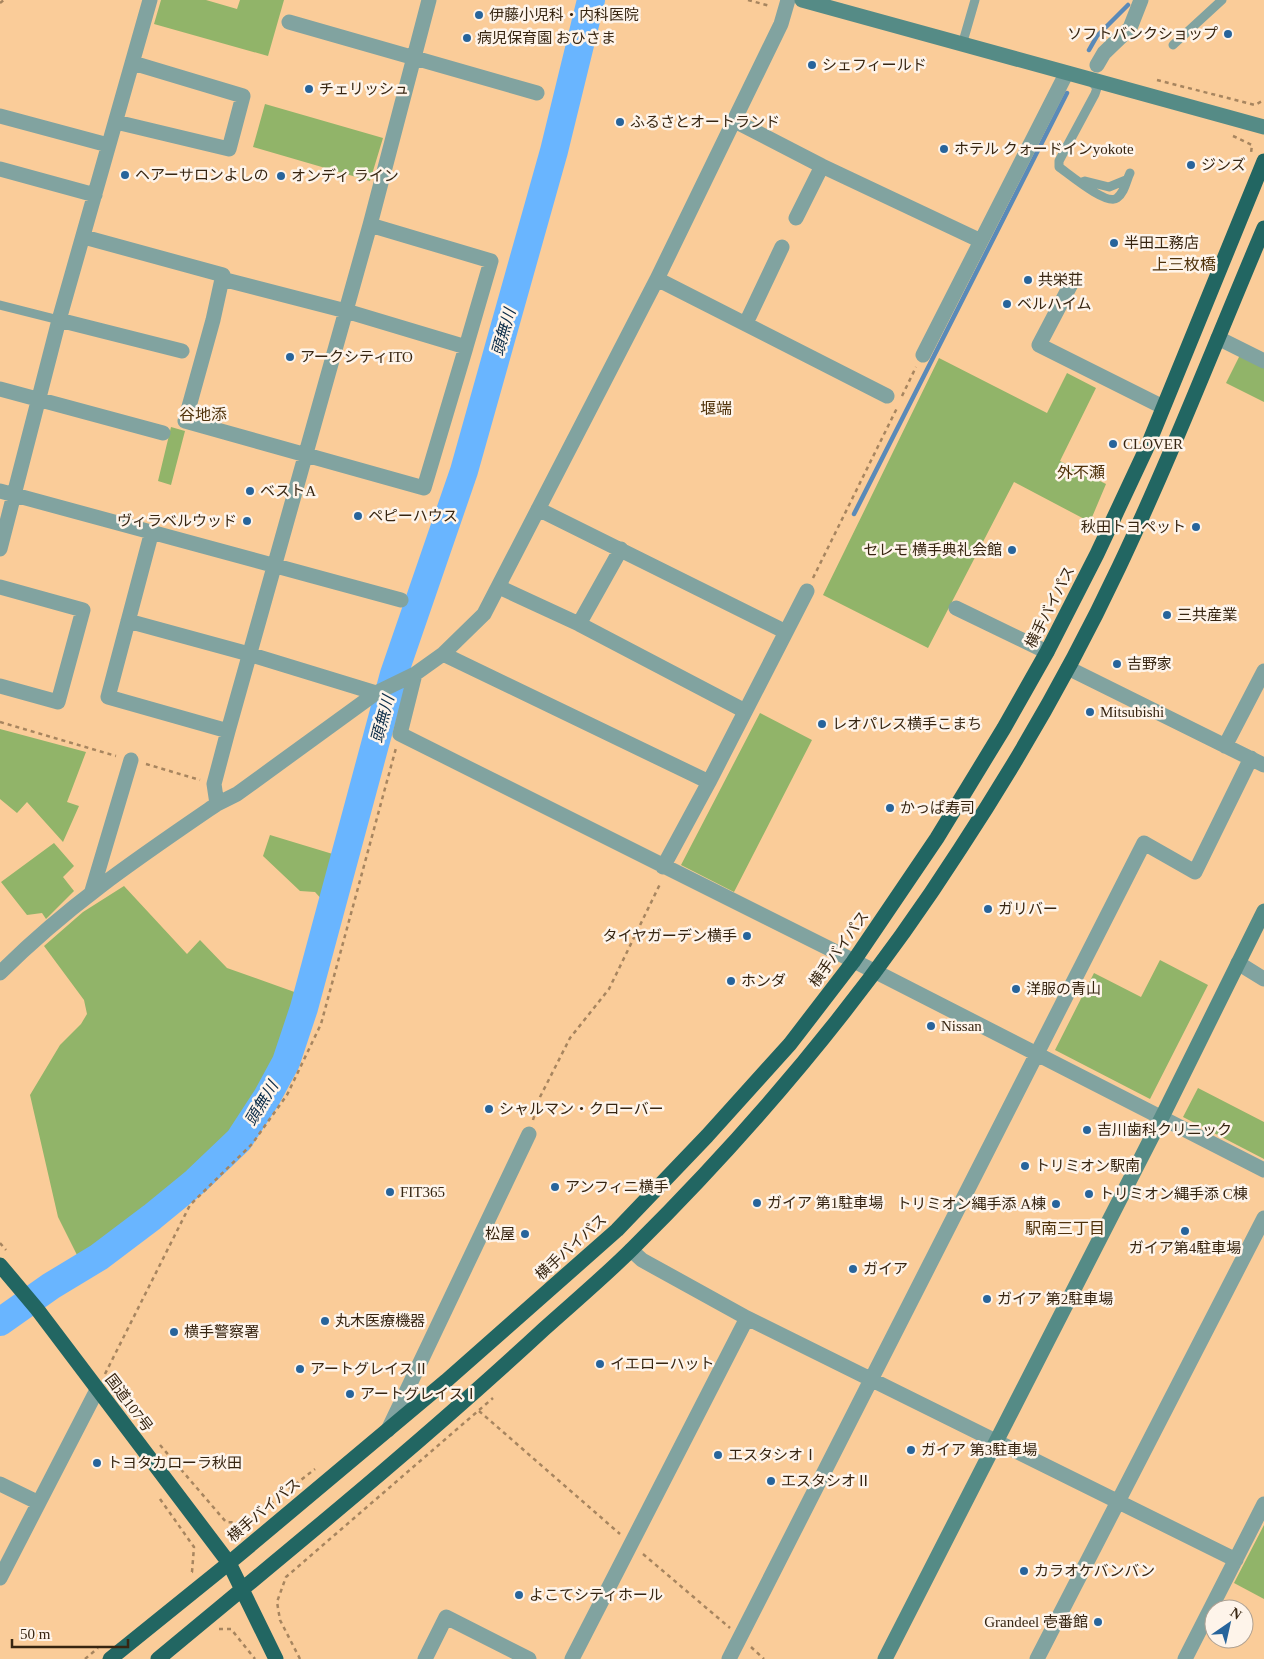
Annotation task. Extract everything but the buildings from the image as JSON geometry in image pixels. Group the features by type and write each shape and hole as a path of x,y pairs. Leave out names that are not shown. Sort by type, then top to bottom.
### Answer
{"highway":[{"name":"横手バイパス","path":"272,1657 229,1563 388,1430 617,1230 707,1136 783,1052 853,962 937,838 1004,728 1047,652 1097,554 1163,407 1258,160"},
{"path":"158,1659 469,1399 631,1250 752,1123 808,1057 874,972 960,851 1027,741 1068,668 1119,567 1264,228"},
{"name":"国道107号","path":"0,1265 36,1309 229,1563"},
{"path":"110,1659 229,1563"}],"street":[{"path":"0,549 7,493 39,399 59,320 150,0"},
{"path":"217,804 214,784 370,225 429,0"},
{"path":"0,974 38,936 92,891 217,804 237,794 376,693 415,674 443,654 484,614 657,279 781,24 788,0"},
{"path":"802,0 1264,127"},
{"path":"1097,65 1104,53 1130,28 1141,0"},
{"path":"289,22 414,56 536,93"},
{"path":"116,122 229,149 243,96 133,63"},
{"path":"923,355 1066,74"},
{"path":"0,116 108,145"},
{"path":"733,120 822,166 981,242"},
{"path":"796,218 822,166"},
{"path":"0,169 95,195"},
{"path":"84,237 223,275 214,320 185,421 424,488 491,261 370,225"},
{"path":"746,323 782,247"},
{"path":"657,279 895,401"},
{"path":"222,280 346,310 466,347"},
{"path":"1071,284 1039,345 1163,407"},
{"path":"59,320 182,351"},
{"path":"1218,338 1264,361"},
{"path":"0,389 163,434"},
{"path":"7,493 401,600"},
{"path":"538,509 786,632"},
{"path":"152,532 108,696 228,731"},
{"path":"579,624 621,549"},
{"path":"499,587 579,624 745,711"},
{"path":"0,588 83,610 58,702 0,686"},
{"path":"665,868 807,590"},
{"path":"956,608 1047,652"},
{"path":"128,621 249,654 376,693"},
{"path":"443,654 709,782"},
{"path":"729,1659 1035,1054 1144,844 1195,872 1257,762 1068,668"},
{"path":"1225,746 1264,671"},
{"path":"415,674 400,734 1264,1170"},
{"path":"92,891 131,760"},
{"path":"885,1659 1162,1117 1264,911"},
{"path":"1238,963 1264,979"},
{"path":"388,1430 529,1134"},
{"path":"1037,1659 1264,1218"},
{"path":"631,1250 642,1260 747,1318 1236,1560"},
{"path":"572,1659 747,1318"},
{"path":"0,1578 37,1502 97,1390"},
{"path":"0,1484 37,1502"},
{"path":"1185,1659 1264,1504"},
{"path":"425,1659 446,1617 529,1659"}],"lane":[{"path":"962,45 974,0"},
{"path":"1173,44 1222,0"},
{"path":"1082,182 1110,186 1128,177 1120,194 1112,200 1088,189 1082,182 1059,168 1058,161 1095,94 1096,88 1092,81"},
{"path":"0,305 59,320"}],"path":[{"path":"0,3 4,0"},
{"path":"1255,105 1264,100"},
{"path":"1243,140 1252,145 1258,160"},
{"path":"807,590 895,401 923,355"},
{"path":"0,722 214,784"},
{"path":"97,1390 190,1205 252,1144 287,1095 321,1024 400,734"},
{"path":"529,1134 540,1097 570,1038 609,988 665,868"},
{"path":"479,1411 764,1659"},
{"path":"195,1489 226,1522 246,1523 316,1468"},
{"path":"154,1492 194,1547 192,1572 184,1578"},
{"path":"215,1630 231,1628 255,1659"},
{"path":"84,1659 100,1646"}],"green space":[{"path":"161,0 206,0 237,9 240,0 284,0 268,56 154,24"},
{"path":"265,104 383,138 370,181 253,147"},
{"path":"1240,355 1264,367 1264,402 1226,383"},
{"path":"939,358 1047,413 1067,373 1096,388 1060,461 1106,484 1090,522 1014,482 928,648 823,595"},
{"path":"171,427 185,431 171,485 158,481"},
{"path":"760,713 812,740 734,892 681,865"},
{"path":"0,729 86,752 67,802 79,806 63,842 27,802 17,813 0,799"},
{"path":"270,835 336,855 325,903 315,892 300,891 263,856"},
{"path":"54,843 74,866 63,877 74,891 46,919 42,913 27,915 1,882"},
{"path":"124,886 187,954 200,940 227,968 300,994 284,1049 264,1083 213,1157 178,1189 91,1255 79,1259 58,1217 30,1095 60,1045 81,1024 87,1014 84,1000 44,946 83,912"},
{"path":"1160,960 1208,985 1150,1099 1055,1050 1094,973 1141,997"},
{"path":"1198,1088 1264,1122 1264,1159 1183,1117"},
{"path":"1264,1525 1264,1599 1234,1583"}],"waterway":[{"name":"頭無川","path":"0,1322 51,1286 99,1257 196,1181 239,1140 267,1097 286,1062 304,1008 394,674 464,471 554,151 591,0"},
{"path":"1089,50 1097,36 1128,5"},
{"path":"854,514 1067,93"}],"place":[{"name":"伊藤小児科・内科医院","path":"479,15"},
{"name":"ソフトバンクショップ","path":"1228,34"},
{"name":"病児保育園 おひさま","path":"467,38"},
{"name":"シェフィールド","path":"812,65"},
{"name":"チェリッシュ","path":"309,89"},
{"name":"ふるさとオートランド","path":"620,122"},
{"name":"ホテル クォードインyokote","path":"944,149"},
{"name":"ジンズ","path":"1191,165"},
{"name":"ヘアーサロンよしの","path":"125,175"},
{"name":"オンディ ライン","path":"281,176"},
{"name":"半田工務店","path":"1114,243"},
{"name":"共栄荘","path":"1028,280"},
{"name":"ベルハイム","path":"1007,304"},
{"name":"アークシティITO","path":"290,357"},
{"name":"CLOVER","path":"1113,444"},
{"name":"ベストA","path":"250,491"},
{"name":"ペピーハウス","path":"358,516"},
{"name":"ヴィラベルウッド","path":"247,521"},
{"name":"秋田トヨペット","path":"1196,527"},
{"name":"セレモ 横手典礼会館","path":"1012,550"},
{"name":"三共産業","path":"1167,615"},
{"name":"吉野家","path":"1117,664"},
{"name":"Mitsubishi","path":"1090,712"},
{"name":"レオパレス横手こまち","path":"822,724"},
{"name":"かっぱ寿司","path":"890,808"},
{"name":"ガリバー","path":"988,909"},
{"name":"タイヤガーデン横手","path":"747,936"},
{"name":"ホンダ","path":"731,981"},
{"name":"洋服の青山","path":"1016,989"},
{"name":"Nissan","path":"931,1026"},
{"name":"シャルマン・クローバー","path":"489,1109"},
{"name":"吉川歯科クリニック","path":"1087,1130"},
{"name":"トリミオン駅南","path":"1025,1166"},
{"name":"アンフィニ横手","path":"555,1187"},
{"name":"FIT365","path":"390,1192"},
{"name":"トリミオン縄手添 C棟","path":"1089,1194"},
{"name":"ガイア 第1駐車場","path":"757,1203"},
{"name":"トリミオン縄手添 A棟","path":"1056,1204"},
{"name":"ガイア第4駐車場","path":"1185,1231"},
{"name":"松屋","path":"525,1234"},
{"name":"ガイア","path":"853,1269"},
{"name":"ガイア 第2駐車場","path":"987,1299"},
{"name":"丸木医療機器","path":"325,1321"},
{"name":"横手警察署","path":"174,1332"},
{"name":"イエローハット","path":"600,1364"},
{"name":"アートグレイスⅡ","path":"300,1369"},
{"name":"アートグレイスⅠ","path":"350,1394"},
{"name":"ガイア 第3駐車場","path":"911,1450"},
{"name":"エスタシオⅠ","path":"718,1455"},
{"name":"トヨタカローラ秋田","path":"97,1463"},
{"name":"エスタシオⅡ","path":"771,1481"},
{"name":"カラオケバンバン","path":"1024,1571"},
{"name":"よこてシティホール","path":"519,1595"},
{"name":"Grandeel 壱番館","path":"1098,1622"}],"district":[{"name":"上三枚橋","path":"1184,264"},
{"name":"堰端","path":"716,408"},
{"name":"谷地添","path":"203,414"},
{"name":"外不瀬","path":"1081,472"},
{"name":"駅南三丁目","path":"1065,1228"}]}
